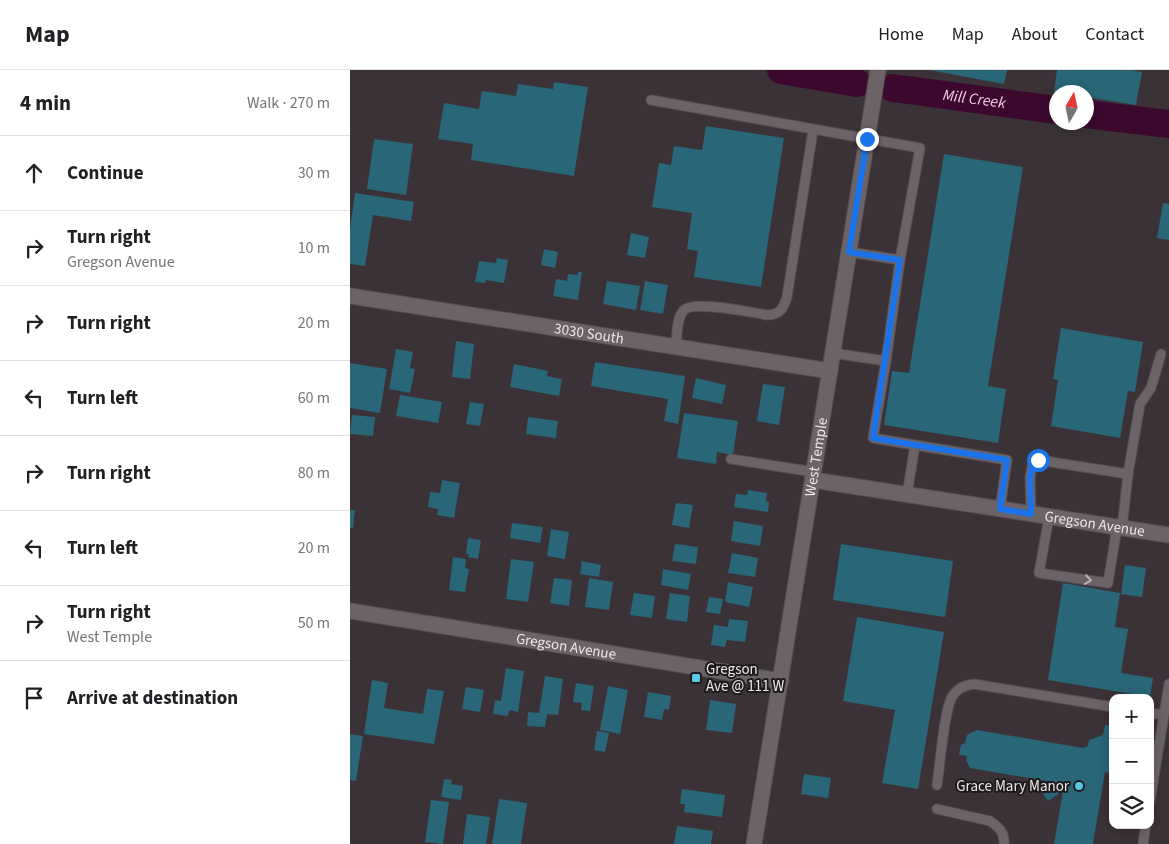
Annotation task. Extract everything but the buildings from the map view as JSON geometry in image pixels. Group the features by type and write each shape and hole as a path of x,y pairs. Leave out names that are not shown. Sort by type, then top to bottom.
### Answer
{"street":[{"name":"West Temple","path":"754,844 878,70"},
{"name":"3030 South","path":"350,296 830,372"},
{"name":"Gregson Avenue","path":"814,476 908,495 1120,528 1169,533"},
{"name":"Gregson Avenue","path":"350,611 780,681"}],"lane":[{"path":"651,100 920,148 900,260 873,438 1007,460 1000,509"},
{"path":"676,348 679,319 683,311 691,306 706,306 768,315 781,312 787,297 813,130"},
{"path":"849,252 900,260"},
{"path":"833,353 886,361"},
{"path":"1049,517 1039,573 1108,583 1120,528 1140,404 1151,388 1161,354"},
{"path":"908,495 915,445"},
{"path":"731,460 814,476"},
{"path":"1031,514 1030,477 1035,460 1128,474"},
{"path":"937,784 947,711 951,698 957,690 965,685 974,684 1109,705"},
{"path":"1153,784 1169,684"},
{"path":"1154,713 1164,715"},
{"path":"937,809 990,821 998,826 1002,832 1004,844"},
{"path":"1143,844 1145,829"}],"waterway":[{"name":"Mill Creek","path":"781,70 857,83"},
{"name":"Mill Creek","path":"893,88 1049,109"},
{"name":"Mill Creek","path":"1094,115 1169,124"}],"place":[{"name":"Gregson Ave @ 111 W","path":"696,678"},
{"name":"Grace Mary Manor","path":"1079,786"}],"route":[{"path":"867,139 849,252 900,260 873,438 1007,460 1000,509 1031,514 1032,494 1030,477 1033,463 1035,460 1038,460"}]}
